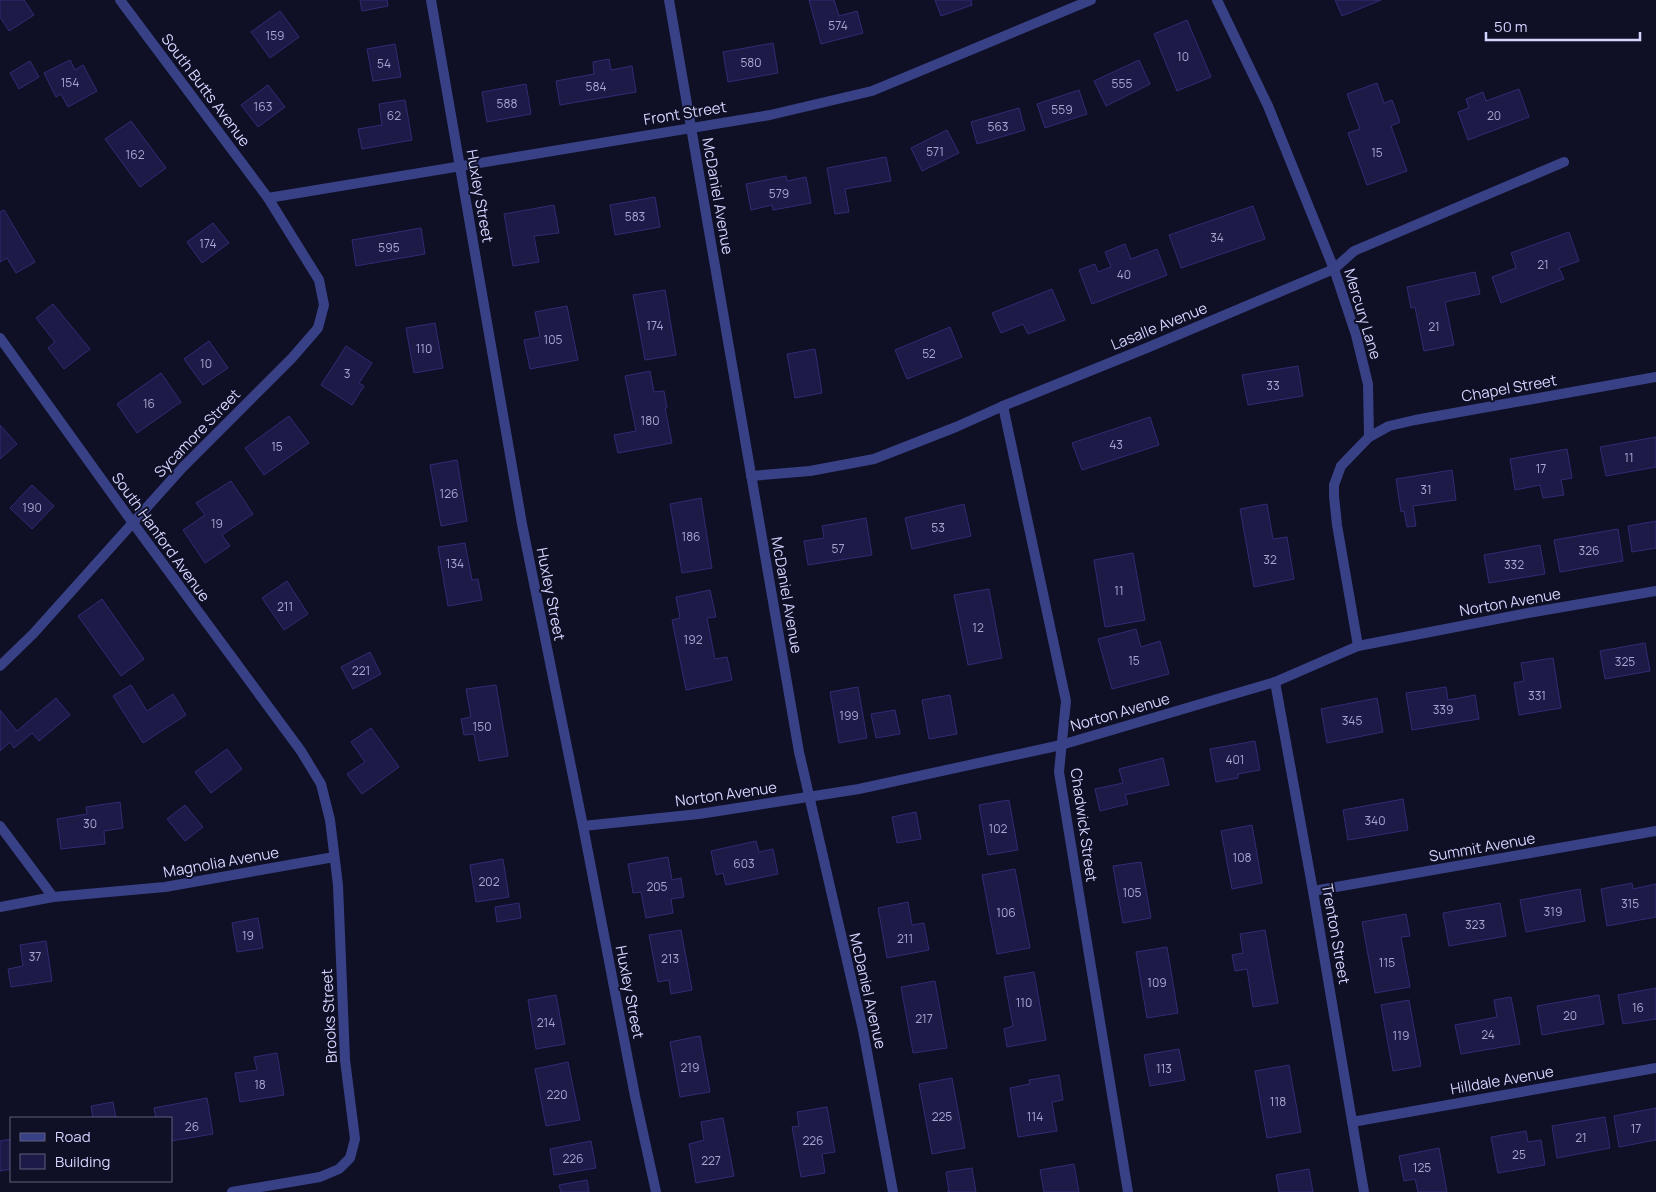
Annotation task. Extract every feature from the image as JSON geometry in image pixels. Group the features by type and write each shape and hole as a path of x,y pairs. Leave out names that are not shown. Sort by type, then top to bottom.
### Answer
{"street":[{"name":"South Butts Avenue","path":"120,0 268,198"},
{"name":"Huxley Street","path":"431,0 522,524 635,1096 656,1192"},
{"name":"McDaniel Avenue","path":"669,0 799,752 863,1030 893,1192"},
{"name":"Front Street","path":"268,198 770,115 872,91 1091,0"},
{"name":"Mercury Lane","path":"1217,0 1268,106 1334,269 1356,335 1368,384 1369,437"},
{"name":"Lasalle Avenue","path":"751,476 810,470 874,459 956,427 1334,269 1354,251 1564,162"},
{"name":"Sycamore Street","path":"0,666 33,634 183,467 292,358 318,328 324,305 319,280 268,198"},
{"name":"South Hanford Avenue","path":"0,338 132,523 301,751 321,784 330,820 334,857"},
{"name":"Chapel Street","path":"1369,437 1389,426 1415,420 1656,377"},
{"name":"Chadwick Street","path":"1003,406 1066,701 1059,772 1128,1192"},
{"path":"1358,646 1337,525 1334,485 1341,466 1369,437"},
{"name":"Norton Avenue","path":"583,826 699,814 859,789 1061,745 1275,682 1358,646 1528,613 1656,592"},
{"name":"Trenton Street","path":"1275,682 1313,891 1364,1192"},
{"path":"0,826 53,897"},
{"name":"Summit Avenue","path":"1313,891 1656,831"},
{"name":"Magnolia Avenue","path":"0,907 53,897 165,887 334,857"},
{"name":"Brooks Street","path":"232,1192 320,1177 339,1169 350,1158 355,1140 345,1060 338,885 334,857"},
{"name":"Hilldale Avenue","path":"1352,1122 1656,1068"}],"building":[{"path":"0,0 24,0 34,15 9,31 0,17"},
{"path":"360,0 387,0 388,6 362,11"},
{"path":"809,0 834,0 839,16 857,11 863,33 821,44"},
{"path":"935,0 971,0 972,5 941,16"},
{"path":"1335,0 1381,0 1342,16"},
{"path":"280,11 299,37 270,58 251,32"},
{"path":"1187,20 1211,77 1177,91 1154,34"},
{"path":"773,43 778,73 728,82 723,52"},
{"path":"395,44 401,77 373,81 367,49"},
{"path":"609,59 611,70 632,66 636,92 560,105 556,81 594,74 593,62"},
{"path":"70,60 75,70 83,65 97,91 68,107 61,94 56,97 44,73"},
{"path":"1139,60 1150,84 1106,106 1094,81"},
{"path":"30,61 39,77 19,89 10,73"},
{"path":"1377,83 1384,103 1392,100 1400,122 1391,126 1407,171 1367,185 1348,133 1360,129 1347,94"},
{"path":"526,84 531,114 487,122 482,92"},
{"path":"268,85 285,107 258,127 241,105"},
{"path":"1519,89 1529,117 1468,140 1458,112 1469,108 1466,99 1483,92 1486,101"},
{"path":"1079,90 1087,114 1045,128 1037,104"},
{"path":"405,100 412,140 362,149 358,129 382,125 379,104"},
{"path":"1019,108 1025,130 977,144 971,122"},
{"path":"131,121 166,168 140,187 105,139"},
{"path":"947,130 959,153 922,171 911,148"},
{"path":"886,157 891,181 845,189 849,212 835,214 827,168"},
{"path":"786,176 787,181 806,177 811,203 773,210 772,205 751,210 746,184"},
{"path":"655,197 660,227 615,235 610,205"},
{"path":"554,205 559,233 534,236 539,262 513,266 504,214"},
{"path":"1253,206 1265,239 1181,268 1169,235"},
{"path":"4,210 35,262 16,273 7,258 0,262 0,212"},
{"path":"213,223 229,243 202,263 187,242"},
{"path":"421,228 425,254 356,266 352,240"},
{"path":"1569,232 1579,261 1559,268 1564,279 1501,303 1492,277 1516,268 1511,253"},
{"path":"1125,244 1131,259 1157,249 1167,275 1092,304 1079,270 1095,264 1098,272 1111,267 1105,252"},
{"path":"1475,272 1480,294 1445,302 1454,345 1424,351 1415,307 1411,308 1407,287"},
{"path":"1052,289 1065,320 1028,334 1023,324 1001,333 992,313"},
{"path":"665,290 676,355 645,360 633,295"},
{"path":"53,304 90,349 64,369 48,348 55,342 36,318"},
{"path":"567,306 578,360 530,369 524,340 540,337 535,312"},
{"path":"435,323 443,368 414,373 406,328"},
{"path":"950,327 962,357 907,379 895,350"},
{"path":"209,341 228,368 203,385 184,359"},
{"path":"346,346 372,363 359,383 364,386 352,405 321,385"},
{"path":"815,349 822,393 795,398 787,354"},
{"path":"1298,366 1303,396 1248,405 1242,375"},
{"path":"650,371 654,392 664,391 667,408 665,408 672,443 618,453 614,435 636,431 625,376"},
{"path":"161,373 181,402 137,433 117,404"},
{"path":"289,416 309,443 264,475 245,448"},
{"path":"1150,417 1159,445 1082,470 1072,443"},
{"path":"0,425 17,444 0,459"},
{"path":"1656,437 1656,467 1606,476 1600,447"},
{"path":"1567,449 1572,478 1561,480 1564,495 1543,498 1540,485 1515,490 1510,459"},
{"path":"457,460 467,521 441,526 430,465"},
{"path":"1452,470 1456,500 1413,506 1416,526 1407,527 1404,511 1401,512 1396,479"},
{"path":"231,481 253,514 222,535 230,546 205,563 183,530 205,515 196,503"},
{"path":"32,485 54,506 32,529 10,508"},
{"path":"701,498 712,568 682,573 670,504"},
{"path":"964,504 971,536 912,549 905,518"},
{"path":"1267,504 1273,539 1287,537 1294,579 1254,587 1240,509"},
{"path":"866,518 872,555 808,565 804,541 824,538 822,526"},
{"path":"1656,521 1656,548 1632,552 1628,526"},
{"path":"1618,529 1623,561 1560,572 1554,540"},
{"path":"465,543 472,580 478,579 482,600 448,606 438,547"},
{"path":"1540,545 1545,574 1489,583 1484,555"},
{"path":"1133,553 1145,620 1105,627 1094,560"},
{"path":"287,581 308,614 284,630 262,598"},
{"path":"989,589 1002,658 968,665 954,595"},
{"path":"710,590 716,617 707,618 715,659 727,657 732,680 686,690 672,620 680,618 676,597"},
{"path":"102,599 144,659 121,676 78,616"},
{"path":"1136,629 1141,647 1160,641 1169,674 1112,689 1098,639"},
{"path":"1645,643 1650,671 1605,679 1600,651"},
{"path":"370,652 381,674 353,689 341,667"},
{"path":"1553,658 1561,708 1519,715 1514,683 1524,681 1521,663"},
{"path":"131,685 147,711 173,694 186,715 143,743 113,696"},
{"path":"496,685 508,756 479,761 474,734 464,735 461,719 471,717 466,689"},
{"path":"858,687 867,738 839,743 830,692"},
{"path":"1446,687 1448,700 1475,695 1479,719 1412,730 1406,693"},
{"path":"950,695 957,734 929,739 922,700"},
{"path":"56,698 70,715 39,741 32,733 14,748 10,742 0,751 0,710 17,731"},
{"path":"1377,698 1383,732 1327,743 1321,709"},
{"path":"895,710 900,734 876,738 871,714"},
{"path":"371,728 399,767 362,794 347,774 365,762 351,742"},
{"path":"1255,741 1260,770 1238,774 1238,778 1216,782 1210,749"},
{"path":"227,749 242,769 211,793 195,772"},
{"path":"1163,758 1169,785 1125,795 1128,804 1100,811 1095,789 1123,783 1119,769"},
{"path":"1403,799 1408,830 1348,840 1343,810"},
{"path":"1009,800 1018,850 988,855 979,805"},
{"path":"120,802 123,828 104,831 105,844 61,849 57,819 87,814 86,807"},
{"path":"185,805 203,827 185,841 167,819"},
{"path":"916,812 921,839 897,843 892,817"},
{"path":"1252,825 1262,883 1232,889 1221,831"},
{"path":"756,841 759,852 773,849 778,874 726,885 723,873 716,875 711,851"},
{"path":"668,857 672,880 681,878 684,897 671,899 673,913 646,918 641,892 633,893 628,864"},
{"path":"503,859 509,897 476,902 470,865"},
{"path":"1141,862 1151,918 1123,923 1113,866"},
{"path":"1015,869 1030,948 997,954 982,875"},
{"path":"1632,883 1633,889 1656,884 1656,917 1607,926 1601,889"},
{"path":"1580,889 1585,921 1526,932 1520,900"},
{"path":"908,902 912,925 924,923 929,950 887,958 878,908"},
{"path":"519,903 521,918 497,922 495,907"},
{"path":"1500,903 1506,936 1449,946 1443,913"},
{"path":"1406,914 1410,936 1401,937 1410,987 1375,993 1362,922"},
{"path":"258,918 263,948 237,952 232,923"},
{"path":"681,930 692,990 671,994 669,980 658,982 649,935"},
{"path":"1265,930 1278,1003 1253,1007 1247,969 1235,971 1232,955 1243,953 1240,934"},
{"path":"46,941 52,981 11,987 8,969 23,966 20,945"},
{"path":"1167,947 1178,1013 1147,1018 1136,952"},
{"path":"1034,972 1046,1040 1007,1047 1004,1029 1013,1026 1004,977"},
{"path":"935,981 947,1048 913,1053 901,987"},
{"path":"1656,988 1656,1019 1623,1024 1618,995"},
{"path":"556,995 565,1044 536,1049 528,1000"},
{"path":"1599,995 1604,1024 1542,1035 1537,1006"},
{"path":"1511,997 1520,1044 1461,1054 1455,1025 1497,1017 1494,1000"},
{"path":"1409,1000 1421,1066 1393,1071 1381,1005"},
{"path":"700,1036 710,1092 680,1097 670,1042"},
{"path":"1179,1049 1185,1080 1150,1086 1144,1055"},
{"path":"277,1053 284,1095 240,1102 235,1073 257,1070 254,1057"},
{"path":"568,1062 580,1120 546,1126 535,1069"},
{"path":"1289,1065 1301,1132 1267,1138 1255,1071"},
{"path":"1059,1075 1063,1100 1052,1102 1057,1131 1018,1137 1010,1088 1030,1084 1029,1080"},
{"path":"952,1078 965,1148 932,1154 919,1084"},
{"path":"207,1098 213,1134 172,1141 172,1117 156,1117 154,1108"},
{"path":"113,1102 116,1117 93,1117 91,1106"},
{"path":"827,1107 835,1152 822,1154 825,1173 801,1177 792,1127 799,1126 797,1112"},
{"path":"1656,1108 1656,1140 1619,1147 1614,1116"},
{"path":"1605,1117 1610,1148 1557,1158 1552,1126"},
{"path":"723,1118 734,1176 696,1183 689,1144 704,1140 701,1122"},
{"path":"1526,1131 1528,1142 1541,1140 1545,1165 1498,1173 1491,1137"},
{"path":"10,1139 10,1169 0,1171 0,1141"},
{"path":"591,1141 596,1168 554,1175 550,1149"},
{"path":"1439,1148 1447,1192 1418,1192 1415,1179 1404,1181 1399,1156"},
{"path":"1074,1164 1079,1192 1044,1192 1040,1170"},
{"path":"972,1168 976,1192 949,1192 946,1172"},
{"path":"1309,1169 1313,1192 1279,1192 1276,1175"},
{"path":"587,1180 589,1192 561,1192 559,1185"}]}
